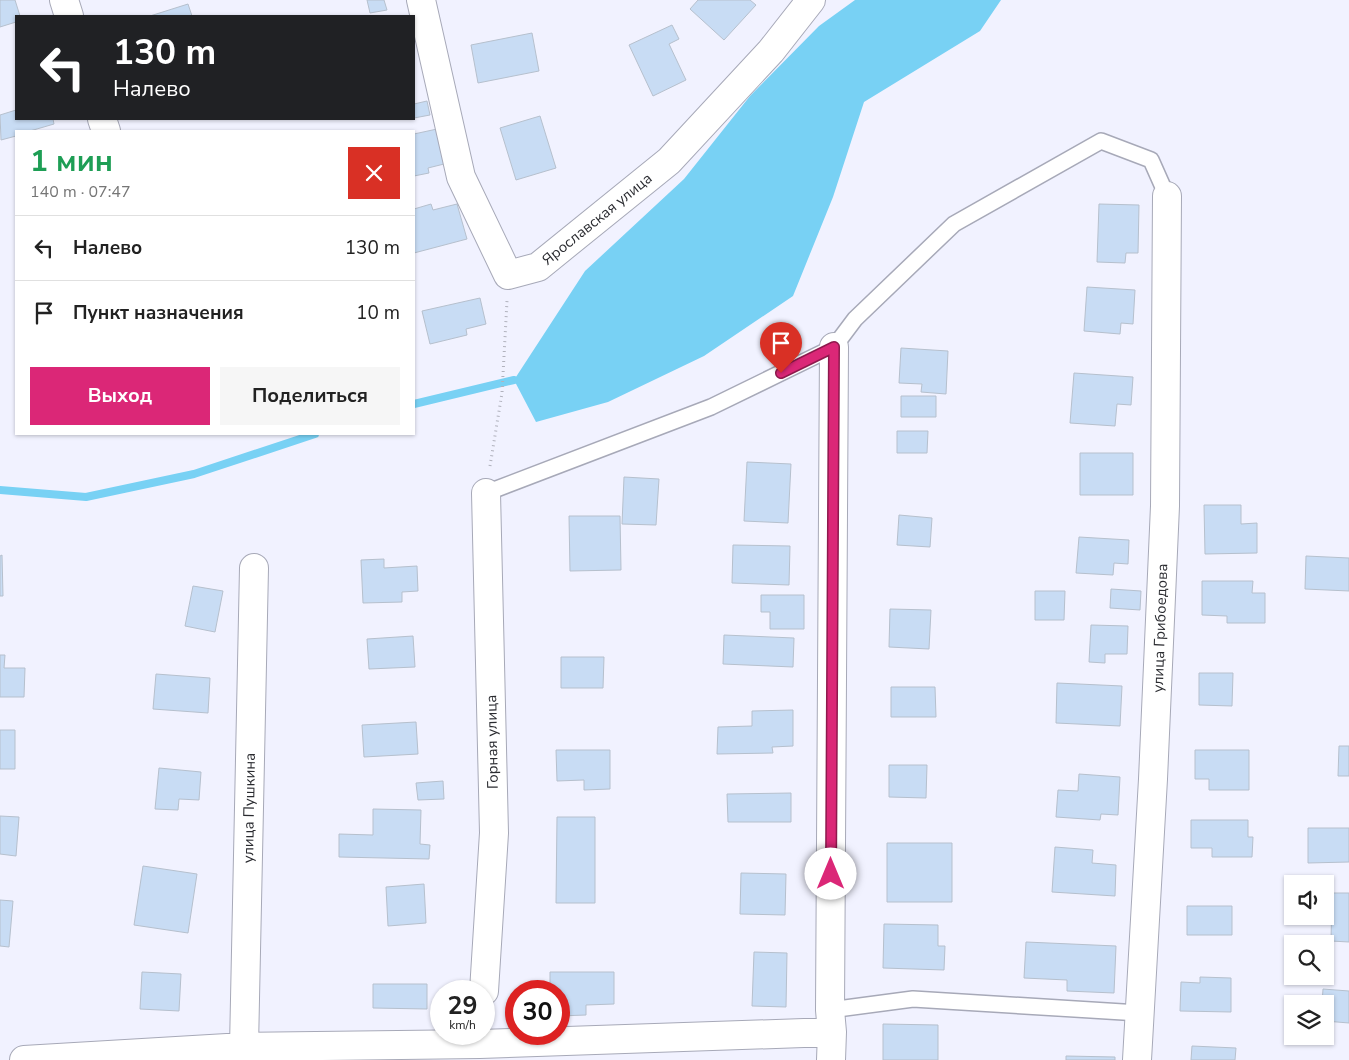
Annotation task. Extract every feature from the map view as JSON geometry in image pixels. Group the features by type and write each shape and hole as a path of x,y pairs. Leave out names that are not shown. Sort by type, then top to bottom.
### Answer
{"street":[{"path":"64,0 69,15"},
{"path":"421,0 461,177 508,275"},
{"name":"Ярославская улица","path":"508,275 538,267 669,161 771,52 811,0"},
{"name":"улица Грибоедова","path":"1137,1060 1154,769 1165,506 1167,196"},
{"path":"831,1060 834,347"},
{"name":"Горная улица","path":"485,980 494,833 486,493"},
{"name":"улица Пушкина","path":"244,1048 254,568"},
{"path":"24,1060 133,1057 244,1048 481,1046 831,1021"}],"lane":[{"path":"486,493 710,407 834,347 855,319 954,224 1101,141 1152,160 1167,196"},
{"path":"831,1021 914,999 1139,1013"}],"path":[{"path":"486,493 502,393 508,275"}],"water":[{"path":"855,0 1001,0 980,31 864,102 833,197 793,296 704,356 608,402 536,422 514,380 585,271 684,179 750,96 819,26"}],"building":[{"path":"0,0 15,0 20,15 15,15 15,22 0,27"},
{"path":"367,0 384,0 387,10 370,13"},
{"path":"698,0 750,0 756,5 724,40 690,9"},
{"path":"188,4 192,15 153,15"},
{"path":"672,25 679,39 669,44 686,80 653,96 629,45"},
{"path":"532,33 539,71 478,83 471,45"},
{"path":"427,101 430,115 415,118 415,104"},
{"path":"15,110 15,120 53,120 54,124 33,130 15,130 15,136 1,140 0,115"},
{"path":"540,116 556,168 516,180 500,128"},
{"path":"437,129 444,164 428,168 429,173 415,176 415,134"},
{"path":"431,204 433,210 457,204 467,239 415,253 415,209"},
{"path":"1099,204 1139,205 1138,253 1126,253 1125,263 1097,262"},
{"path":"1087,287 1135,290 1133,324 1121,323 1120,334 1084,331"},
{"path":"480,298 486,324 466,329 467,335 430,344 422,311"},
{"path":"901,348 948,351 946,394 921,392 922,384 899,383"},
{"path":"1074,373 1133,377 1131,405 1117,404 1115,426 1070,423"},
{"path":"901,396 936,396 936,417 901,417"},
{"path":"897,431 928,431 927,453 897,453"},
{"path":"1080,453 1133,453 1133,495 1080,495"},
{"path":"747,462 791,464 788,523 744,521"},
{"path":"624,477 659,479 656,525 622,524"},
{"path":"1204,505 1241,505 1241,524 1257,523 1257,553 1205,554"},
{"path":"899,515 932,518 930,547 897,545"},
{"path":"569,516 620,516 621,570 570,571"},
{"path":"1079,537 1129,540 1128,564 1114,563 1113,575 1076,573"},
{"path":"733,545 790,546 789,585 732,583"},
{"path":"2,555 3,596 0,596 0,556"},
{"path":"1306,556 1349,558 1349,591 1305,589"},
{"path":"384,559 384,568 417,566 418,591 402,592 402,602 363,603 361,560"},
{"path":"1202,581 1253,581 1252,593 1265,593 1265,623 1227,623 1227,616 1202,615"},
{"path":"193,586 223,591 215,632 185,626"},
{"path":"1111,589 1141,591 1140,610 1110,608"},
{"path":"1035,591 1065,591 1064,620 1035,620"},
{"path":"761,595 804,595 804,629 770,629 770,612 761,612"},
{"path":"890,609 931,610 929,649 889,647"},
{"path":"1091,625 1128,626 1127,654 1105,654 1105,663 1089,662"},
{"path":"724,635 794,638 793,667 723,664"},
{"path":"413,636 415,667 369,669 367,639"},
{"path":"0,655 5,655 4,668 25,668 24,697 0,697"},
{"path":"561,657 604,657 603,688 561,688"},
{"path":"1199,673 1233,673 1232,706 1199,705"},
{"path":"156,674 210,678 208,713 153,709"},
{"path":"1057,683 1122,686 1120,726 1056,723"},
{"path":"891,687 935,687 936,717 891,717"},
{"path":"793,710 793,746 772,747 773,753 717,754 718,727 752,726 752,711"},
{"path":"416,722 418,754 364,757 362,725"},
{"path":"0,730 15,730 15,769 0,769"},
{"path":"1339,746 1349,746 1349,776 1338,776"},
{"path":"556,750 610,750 610,789 584,790 584,780 557,781"},
{"path":"1195,750 1249,750 1249,790 1209,790 1209,779 1195,779"},
{"path":"889,765 927,765 926,798 889,797"},
{"path":"159,768 201,772 199,800 179,799 178,810 155,809"},
{"path":"1079,774 1120,777 1118,815 1101,814 1100,820 1056,817 1058,790 1078,791"},
{"path":"443,781 444,799 418,800 416,783"},
{"path":"791,793 791,822 728,822 727,794"},
{"path":"373,809 421,810 420,844 430,845 429,859 339,857 339,834 373,835"},
{"path":"0,816 19,817 16,856 0,854"},
{"path":"557,817 595,817 595,903 556,903"},
{"path":"1191,820 1248,820 1248,837 1253,837 1252,857 1212,857 1212,848 1191,848"},
{"path":"1308,828 1349,828 1349,862 1308,863"},
{"path":"887,843 952,843 952,902 887,902"},
{"path":"1055,847 1093,850 1092,863 1116,865 1115,896 1052,892"},
{"path":"143,866 197,874 188,933 134,925"},
{"path":"741,873 786,874 785,915 740,914"},
{"path":"424,884 426,923 388,926 386,887"},
{"path":"1334,893 1349,893 1349,942 1334,941 1334,935 1331,935 1331,925 1334,925"},
{"path":"0,900 13,901 9,947 0,946"},
{"path":"1187,906 1232,906 1232,935 1187,935"},
{"path":"884,924 938,925 938,946 945,946 944,970 883,968"},
{"path":"1026,942 1116,946 1114,993 1067,991 1067,980 1024,978"},
{"path":"754,952 787,953 786,1007 752,1006"},
{"path":"142,972 181,974 179,1011 140,1009"},
{"path":"550,972 614,972 614,1004 586,1005 586,1015 570,1016 570,980 550,980"},
{"path":"1200,977 1231,978 1231,1012 1180,1011 1181,982 1200,983"},
{"path":"373,984 427,984 427,1009 373,1008"},
{"path":"1323,989 1349,991 1349,1023 1334,1022 1334,995 1323,995"},
{"path":"883,1024 938,1025 938,1060 883,1060"},
{"path":"1192,1046 1236,1048 1235,1060 1191,1060"},
{"path":"1066,1056 1115,1057 1115,1060 1066,1060"}],"waterway":[{"path":"415,404 514,380"},
{"path":"0,490 86,497 194,474 312,435"}],"route":[{"path":"781,373 834,347 831,874"}]}
